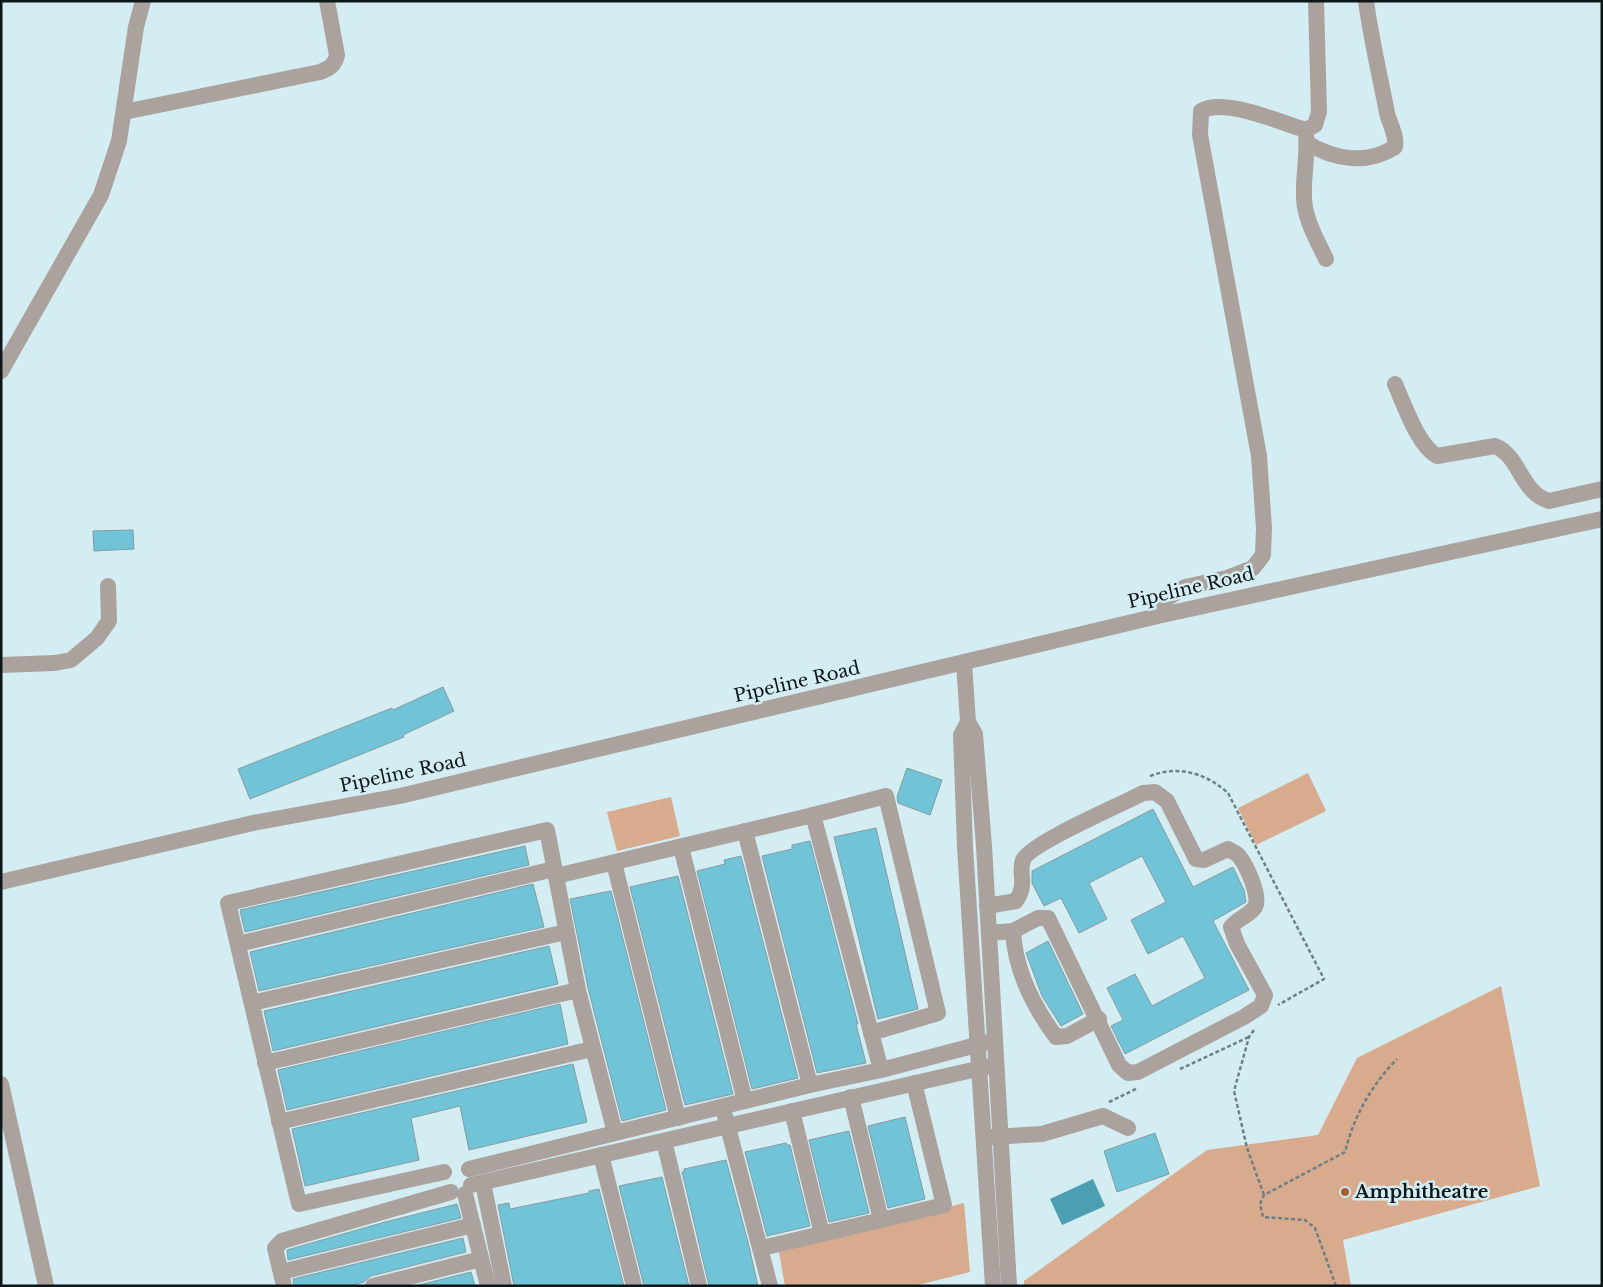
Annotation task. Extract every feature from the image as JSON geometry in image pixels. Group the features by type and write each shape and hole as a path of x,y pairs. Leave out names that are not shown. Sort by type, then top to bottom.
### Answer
{"street":[{"path":"1,371 101,195 119,141 136,27 143,1"},
{"path":"124,112 329,68 336,63 337,54 328,1"},
{"path":"1316,1 1319,112 1315,125 1307,137 1304,199 1313,231 1326,259"},
{"path":"1162,615 1166,599 1186,587 1227,578 1254,568 1263,555 1264,528 1259,456 1200,135 1201,111 1208,107 1232,107 1307,137 1334,156 1355,160 1389,151 1395,147 1396,140 1388,118 1366,1"},
{"path":"1395,384 1423,442 1430,452 1437,456 1495,446 1509,455 1530,489 1541,498 1549,501 1602,489"},
{"name":"Pipeline Road","path":"1,882 253,822 400,796 1162,615 1602,519"},
{"path":"1,665 54,663 71,660 97,638 109,621 108,586"},
{"path":"964,663 968,722 975,734 984,846 995,1041 996,1065 992,1137 993,1286"},
{"path":"968,722 961,736 965,847 979,1068 992,1137 1009,1286"},
{"path":"987,906 1016,901 1022,892 1023,860 1032,851 1062,832 1143,793 1155,792 1167,801 1196,859 1204,860 1228,849 1238,855 1257,892 1257,904 1251,912 1237,919 1231,927 1237,944 1265,995 1261,1006 1138,1072 1128,1073 1119,1066 1099,1020 1048,918 1038,918 1013,931 989,933"},
{"path":"238,944 555,873 614,863 886,796 938,1013 871,1033"},
{"path":"813,815 882,1070"},
{"path":"488,1286 473,1226 467,1189 472,1174 469,1169 458,1164 444,1172 299,1204 228,903 547,830 578,990 615,1133"},
{"path":"745,832 810,1085"},
{"path":"965,847 984,846"},
{"path":"681,847 745,1101"},
{"path":"614,863 678,1118"},
{"path":"1013,931 1014,952 1019,971 1046,1024 1056,1037 1067,1036 1099,1020"},
{"path":"252,1003 566,932"},
{"path":"265,1063 578,990"},
{"path":"469,1169 995,1041"},
{"path":"279,1122 592,1050"},
{"path":"473,1226 283,1279 275,1248 282,1241 467,1189 601,1155 996,1065"},
{"path":"762,1248 944,1205 914,1083"},
{"path":"1,1084 46,1286"},
{"path":"851,1097 881,1220"},
{"path":"723,1107 762,1248 770,1286"},
{"path":"792,1111 822,1234"},
{"path":"992,1137 1051,1132 1103,1116 1128,1128"},
{"path":"664,1141 699,1286"},
{"path":"601,1155 634,1286"},
{"path":"444,1172 443,1184 467,1189"},
{"path":"467,1189 504,1286"},
{"path":"373,1286 481,1259"}],"path":[{"path":"1249,1037 1234,1090 1247,1148 1264,1195"},
{"path":"1336,1286 1316,1228 1305,1220 1263,1216 1260,1204 1264,1195 1345,1152 1353,1125 1366,1098 1397,1059"}],"shaded area":[{"path":"1308,773 1326,811 1256,845 1238,808"},
{"path":"671,797 680,836 617,851 607,812"},
{"path":"1501,986 1540,1186 1343,1240 1351,1286 1024,1286 1024,1281 1207,1150 1318,1135 1357,1058"},
{"path":"964,1203 970,1272 914,1286 785,1286 779,1252"}],"water":[{"path":"1093,1179 1105,1206 1062,1225 1050,1199"}],"building":[{"path":"133,530 134,549 94,551 93,531"},
{"path":"443,687 454,711 403,735 404,737 250,799 238,769 392,708 393,710"},
{"path":"907,768 942,780 930,815 898,803 897,797"},
{"path":"1153,809 1193,887 1233,867 1244,890 1246,902 1213,921 1249,990 1125,1054 1111,1026 1123,1020 1107,988 1135,974 1152,1006 1205,978 1183,936 1148,954 1131,920 1166,902 1142,856 1089,883 1107,919 1079,933 1061,898 1044,906 1032,883 1032,871"},
{"path":"876,828 918,1009 878,1019 834,837"},
{"path":"810,841 858,1024 856,1024 866,1063 817,1073 762,856 792,849 792,845"},
{"path":"525,846 529,865 245,932 240,910"},
{"path":"741,856 798,1078 752,1089 697,871 725,864 724,860"},
{"path":"678,876 733,1094 685,1105 630,887"},
{"path":"533,884 544,927 259,991 250,952"},
{"path":"611,891 666,1110 622,1121 588,988 570,899"},
{"path":"1048,941 1083,1014 1061,1026 1042,996 1026,953"},
{"path":"549,946 558,984 273,1051 264,1011"},
{"path":"560,1004 568,1044 287,1110 278,1070"},
{"path":"573,1064 587,1122 469,1150 460,1106 411,1118 419,1160 305,1186 292,1129"},
{"path":"905,1117 925,1199 888,1208 868,1126"},
{"path":"849,1131 869,1213 829,1222 809,1140"},
{"path":"1155,1133 1169,1174 1117,1192 1104,1151"},
{"path":"786,1143 790,1145 810,1226 767,1236 745,1152"},
{"path":"726,1160 758,1286 709,1286 682,1172 684,1172 684,1169"},
{"path":"662,1177 689,1286 644,1286 619,1186"},
{"path":"599,1189 624,1286 514,1286 498,1205 509,1203 510,1209 589,1193 589,1191"},
{"path":"457,1204 461,1218 288,1260 287,1250"},
{"path":"463,1238 466,1252 371,1276 364,1282 348,1286 294,1286 293,1279"},
{"path":"471,1272 475,1286 415,1286"}],"place":[{"name":"Amphitheatre","path":"1345,1192"}]}
